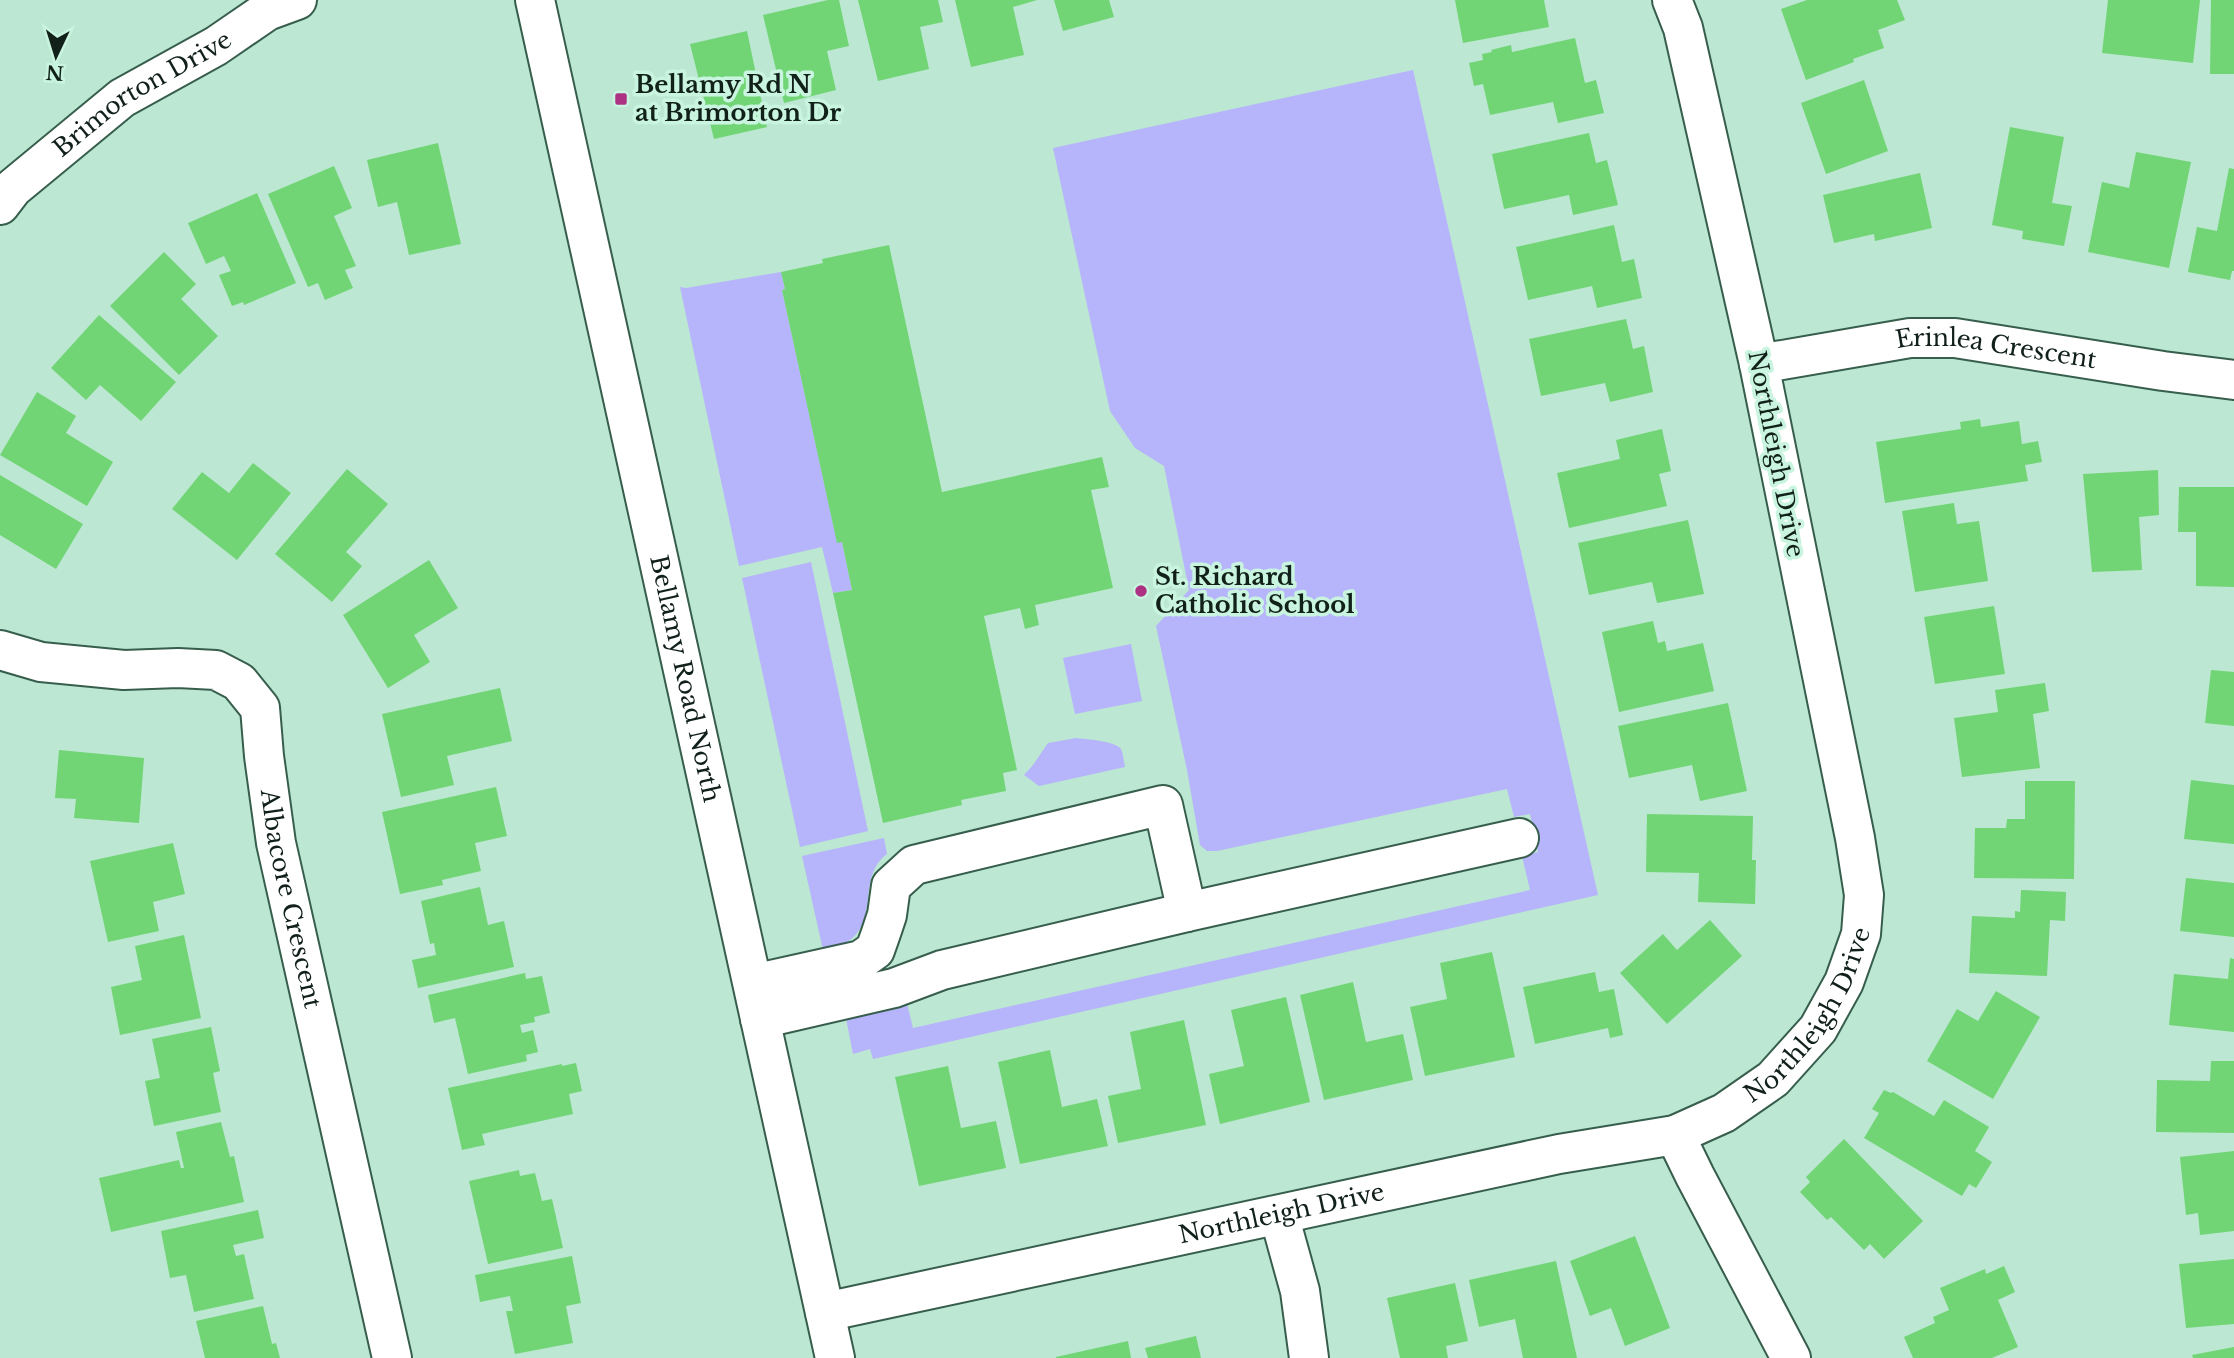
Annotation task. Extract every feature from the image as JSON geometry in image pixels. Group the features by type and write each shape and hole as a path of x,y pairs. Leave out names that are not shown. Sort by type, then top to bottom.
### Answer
{"street":[{"name":"Brimorton Drive","path":"0,205 13,188 122,98 216,46 267,11 297,0"},
{"name":"Bellamy Road North","path":"534,0 835,1358"},
{"name":"Northleigh Drive","path":"825,1312 1559,1154 1675,1135 1724,1113 1773,1079 1818,1029 1844,982 1861,934 1864,895 1855,838 1759,364 1683,28 1672,0"},
{"name":"Erinlea Crescent","path":"1759,364 1910,338 1955,338 2234,380"},
{"name":"Albacore Crescent","path":"0,650 41,662 124,670 216,670 239,682 260,708 276,843 392,1358"},
{"path":"756,1001 861,960 875,950 887,915 891,886 914,865 1163,805 1187,912"},
{"path":"756,1001 894,988 942,970 1519,838"},
{"path":"881,933 891,950 908,961 942,970"},
{"path":"1675,1135 1791,1358"},
{"path":"1279,1215 1300,1291 1309,1358"}],"shaded area":[{"path":"1413,70 1598,895 873,1059 870,1049 853,1054 844,1008 905,995 913,1028 1530,890 1522,856 1538,852 1530,814 1514,817 1507,789 1217,851 1207,851 1200,845 1156,626 1189,590 1164,466 1135,448 1110,411 1053,148"},
{"path":"781,272 785,289 782,290 837,542 842,542 852,590 833,593 822,547 739,566 680,287"},
{"path":"811,562 868,831 800,847 742,578"},
{"path":"1131,644 1142,701 1075,714 1063,658"},
{"path":"1076,738 1118,746 1122,751 1125,767 1039,786 1024,775 1048,743"},
{"path":"884,838 887,854 872,875 862,924 855,935 844,944 823,950 802,856"}],"building":[{"path":"828,0 839,0 849,46 827,51 836,90 784,103 763,15"},
{"path":"858,0 938,0 943,22 920,27 929,69 878,81"},
{"path":"955,0 1037,0 1013,7 1024,55 971,67"},
{"path":"1054,0 1109,0 1114,17 1063,31"},
{"path":"1455,0 1544,0 1549,27 1463,43"},
{"path":"1807,0 1897,0 1905,20 1878,30 1884,48 1806,80 1781,9"},
{"path":"2108,0 2200,0 2193,63 2102,53"},
{"path":"2211,0 2234,0 2234,74 2210,74"},
{"path":"747,31 767,127 714,139 690,44"},
{"path":"1575,38 1585,83 1596,80 1604,113 1558,123 1553,102 1490,115 1483,84 1474,86 1469,63 1483,60 1482,54 1492,52 1491,50 1511,45 1512,52"},
{"path":"1864,80 1888,151 1826,174 1801,103"},
{"path":"2010,127 2064,137 2052,203 2072,206 2064,246 2022,239 2023,231 1992,225"},
{"path":"1589,133 1596,163 1607,160 1618,205 1573,215 1569,195 1504,209 1492,154"},
{"path":"438,143 461,244 409,255 397,202 378,207 367,160"},
{"path":"2136,152 2191,162 2169,268 2088,252 2102,182 2129,188"},
{"path":"334,166 352,208 334,216 356,266 345,270 353,288 325,300 318,283 308,287 268,194"},
{"path":"2229,168 2234,169 2234,271 2230,280 2188,272 2197,227 2217,231"},
{"path":"1920,173 1932,228 1875,241 1874,234 1834,243 1823,195"},
{"path":"257,193 296,283 244,305 243,302 232,306 219,275 231,271 224,256 206,264 188,223"},
{"path":"1614,225 1622,262 1634,259 1642,298 1597,308 1592,286 1528,300 1516,247"},
{"path":"889,245 942,492 1102,457 1109,487 1091,490 1113,588 1035,605 1039,625 1025,629 1020,608 984,616 1017,770 1003,773 1006,791 961,800 962,805 883,823 833,593 852,590 842,542 837,543 782,290 785,289 781,272 823,263 822,259"},
{"path":"164,252 196,284 181,299 218,336 179,375 110,306"},
{"path":"99,315 176,382 141,421 100,385 86,400 51,368"},
{"path":"1626,319 1633,349 1644,346 1653,392 1610,402 1605,383 1541,396 1529,339"},
{"path":"37,392 76,416 66,433 113,462 87,506 0,455"},
{"path":"1980,419 1981,427 2019,421 2022,444 2038,441 2042,462 2025,465 2028,481 1885,503 1876,442 1961,429 1960,422"},
{"path":"1662,429 1671,471 1659,474 1667,506 1569,528 1557,473 1620,459 1616,440"},
{"path":"253,463 291,493 237,560 172,509 202,472 229,493"},
{"path":"347,469 388,504 346,552 362,566 332,602 275,554"},
{"path":"2158,470 2159,515 2139,517 2142,570 2092,572 2083,474"},
{"path":"0,475 83,524 56,569 0,535"},
{"path":"2179,487 2234,487 2234,587 2196,586 2196,532 2178,532"},
{"path":"1954,503 1957,524 1979,521 1988,581 1915,592 1902,511"},
{"path":"1688,520 1704,594 1657,603 1652,582 1589,595 1578,543"},
{"path":"429,560 458,608 414,635 430,662 388,688 343,615"},
{"path":"1994,606 2005,674 1935,684 1924,617"},
{"path":"1653,621 1658,643 1665,641 1667,651 1703,643 1714,691 1619,712 1602,632"},
{"path":"2211,670 2234,672 2234,726 2205,723"},
{"path":"2045,683 2049,711 2033,714 2040,768 1962,777 1954,718 1998,712 1995,690"},
{"path":"500,688 512,741 447,756 454,785 401,797 382,714"},
{"path":"1728,703 1747,791 1700,801 1692,765 1629,778 1618,726"},
{"path":"59,750 144,758 139,823 74,818 76,799 55,798"},
{"path":"2191,780 2234,785 2234,844 2184,839"},
{"path":"2025,781 2075,781 2074,879 1974,878 1975,828 2006,828 2007,819 2025,819"},
{"path":"496,787 507,836 475,843 481,871 442,880 443,885 400,894 382,812"},
{"path":"1647,814 1753,816 1755,904 1698,902 1699,873 1646,872"},
{"path":"173,843 185,894 153,902 159,931 108,942 90,861"},
{"path":"2186,878 2234,883 2234,937 2180,931"},
{"path":"480,887 488,925 504,921 514,967 418,988 412,960 436,955 434,943 430,944 421,901"},
{"path":"2021,890 2066,892 2065,921 2050,920 2047,976 1969,973 1972,916 2015,918 2015,911 2020,912"},
{"path":"1710,920 1742,956 1667,1024 1620,973 1663,934 1677,950"},
{"path":"184,935 201,1018 120,1035 111,987 142,980 135,946"},
{"path":"1492,952 1515,1057 1425,1076 1410,1007 1447,999 1440,963"},
{"path":"2230,958 2234,959 2234,1032 2169,1025 2174,974 2228,979"},
{"path":"1595,972 1599,992 1614,989 1623,1035 1610,1038 1608,1028 1535,1044 1523,987"},
{"path":"525,973 526,979 542,976 550,1013 534,1017 535,1022 520,1025 522,1033 533,1030 538,1052 526,1055 527,1061 468,1074 455,1018 434,1023 428,995"},
{"path":"1353,982 1366,1042 1403,1034 1413,1080 1324,1100 1300,995"},
{"path":"1996,991 2040,1017 1993,1099 1927,1061 1957,1009 1978,1021"},
{"path":"1286,997 1310,1102 1220,1124 1209,1074 1244,1066 1231,1010"},
{"path":"1184,1020 1206,1125 1118,1143 1108,1096 1141,1089 1130,1032"},
{"path":"211,1027 220,1071 213,1073 221,1112 154,1126 145,1081 160,1078 152,1039"},
{"path":"1050,1050 1062,1107 1097,1099 1108,1146 1020,1164 998,1062"},
{"path":"2211,1061 2234,1061 2234,1133 2156,1132 2157,1080 2210,1081"},
{"path":"576,1063 582,1091 569,1094 573,1114 482,1134 485,1145 462,1150 448,1088"},
{"path":"948,1066 961,1128 996,1121 1006,1168 919,1186 895,1077"},
{"path":"1884,1090 1893,1092 1934,1116 1944,1100 1989,1127 1975,1151 1992,1162 1976,1188 1969,1184 1962,1196 1864,1138 1879,1113 1872,1109"},
{"path":"221,1122 230,1157 234,1156 244,1202 111,1232 99,1178 179,1160 181,1168 184,1168 176,1132"},
{"path":"1844,1139 1923,1221 1884,1259 1870,1244 1864,1250 1831,1217 1827,1220 1800,1192 1810,1182 1806,1177"},
{"path":"2234,1151 2234,1231 2200,1235 2198,1213 2186,1215 2180,1157"},
{"path":"519,1170 520,1176 535,1173 542,1201 552,1199 563,1248 488,1264 469,1181"},
{"path":"258,1210 264,1238 233,1245 236,1256 244,1254 254,1299 194,1312 186,1275 170,1278 161,1231"},
{"path":"1635,1236 1670,1328 1625,1346 1611,1308 1590,1316 1570,1261"},
{"path":"572,1256 581,1303 566,1306 573,1343 515,1354 506,1311 513,1311 510,1296 480,1302 475,1275"},
{"path":"2234,1259 2234,1324 2186,1328 2179,1264"},
{"path":"1556,1261 1577,1358 1523,1358 1515,1319 1479,1327 1469,1280"},
{"path":"2004,1266 2015,1292 1998,1300 2018,1347 1992,1358 1913,1358 1904,1337 1935,1323 1933,1317 1949,1310 1940,1288 1985,1269 1986,1274"},
{"path":"1455,1283 1468,1341 1446,1346 1448,1358 1400,1358 1387,1298"},
{"path":"263,1306 272,1344 276,1343 280,1358 205,1358 196,1321"},
{"path":"1196,1336 1201,1358 1148,1358 1145,1348"},
{"path":"1128,1341 1131,1358 1056,1358 1056,1357"},
{"path":"2234,1347 2234,1358 2193,1358 2192,1355"}],"place":[{"name":"Bellamy Rd N at Brimorton Dr","path":"621,99"},
{"name":"St. Richard Catholic School","path":"1141,591"}]}
